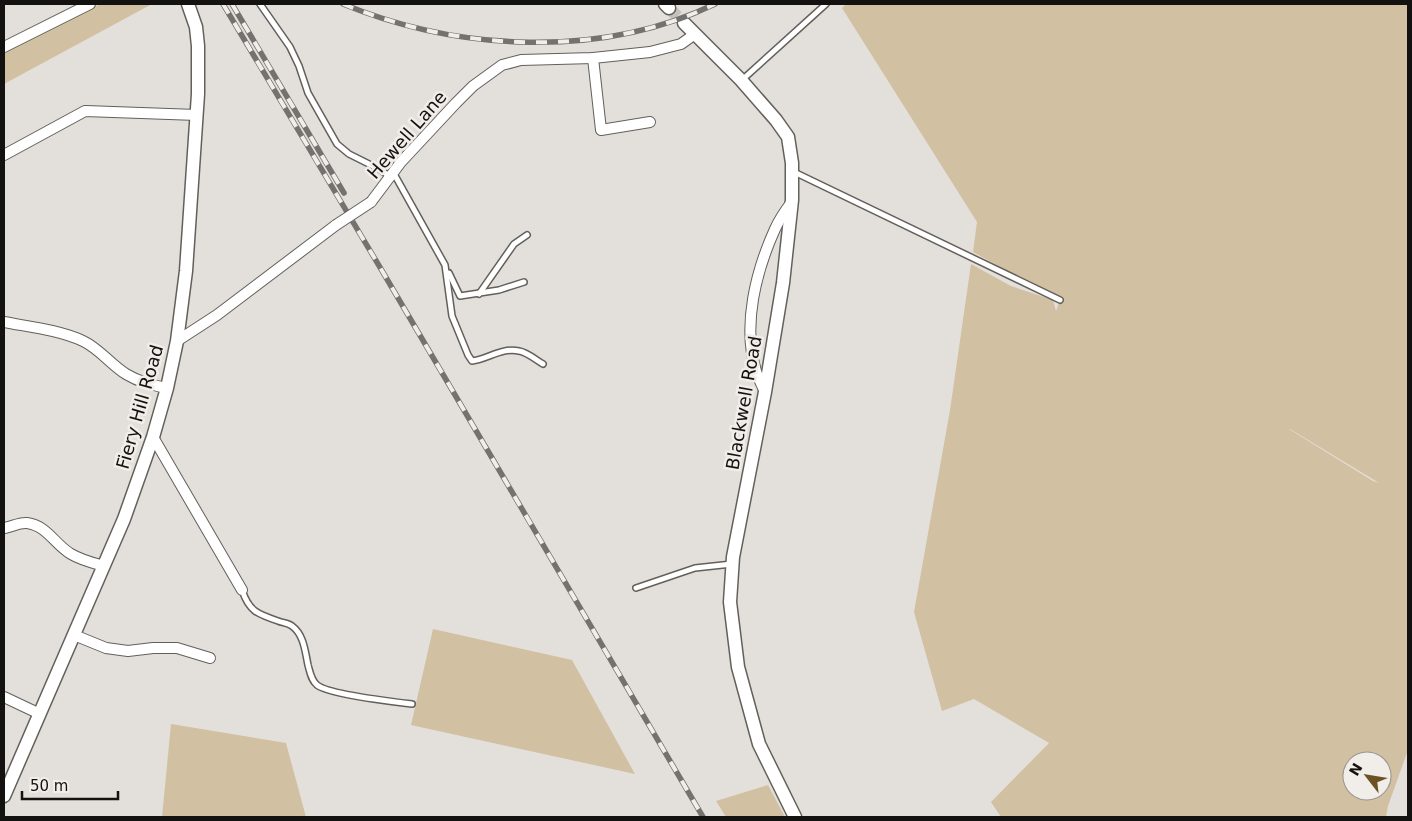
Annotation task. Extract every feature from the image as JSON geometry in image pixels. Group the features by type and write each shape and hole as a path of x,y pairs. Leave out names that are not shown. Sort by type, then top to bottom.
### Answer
{"street":[{"path":"4,47 90,4"},
{"name":"Fiery Hill Road","path":"4,796 124,519 153,437 167,388 177,342 186,272 197,115 198,46 196,27 188,4"},
{"name":"Blackwell Road","path":"684,23 741,80 776,120 788,137 793,171 792,200 783,282 733,564 730,602 738,667 759,744 795,817"},
{"name":"Hewell Lane","path":"177,342 217,315 336,225 371,202 414,147 467,92 502,65 521,60 593,58 650,52 681,44 695,34"},
{"path":"593,58 601,130 650,122"},
{"path":"4,155 85,111 197,115"},
{"path":"765,392 756,371 751,342 751,318 756,285 765,255 776,227 792,200"},
{"path":"4,322 76,338 85,342 125,374 141,382 167,388"},
{"path":"153,437 242,590"},
{"path":"4,528 24,523 37,525 50,534 69,553 82,560 104,566"},
{"path":"74,635 106,648 128,651 177,648 210,658"},
{"path":"4,697 40,714"}],"lane":[{"path":"260,4 290,48 299,66 308,93 337,144 350,154 391,174 445,265 460,296 499,290 524,282"},
{"path":"741,80 826,4"},
{"path":"793,171 1060,300"},
{"path":"479,294 514,244 527,235"},
{"path":"445,265 452,316 472,361 504,351 519,351 543,364"},
{"path":"636,588 695,568 733,564"},
{"path":"242,590 246,602 254,611 290,625 296,630 304,648 313,681 319,687 358,696 412,704"}],"shaded area":[{"path":"100,4 152,4 4,84 4,53"},
{"path":"846,4 1408,4 1408,750 1392,795 1392,751 1342,751 1342,801 1390,801 1386,817 1001,817 991,802 1049,743 974,699 942,711 914,612 950,410 971,264 1011,286 1053,300 1056,311 1060,300 973,252 977,222 842,8","holes":["1290,429 1379,483 1373,481"]},
{"path":"433,629 572,660 635,774 411,725"},
{"path":"171,724 286,743 306,817 162,817"},
{"path":"768,785 785,817 726,817 716,801"}],"tunnel":[{"path":"669,8 684,23"}],"railway":[{"path":"223,4 703,817"},
{"path":"232,4 344,193"},
{"path":"343,4 387,20 433,32 481,39 529,42 577,41 625,34 671,22 715,4"}]}
